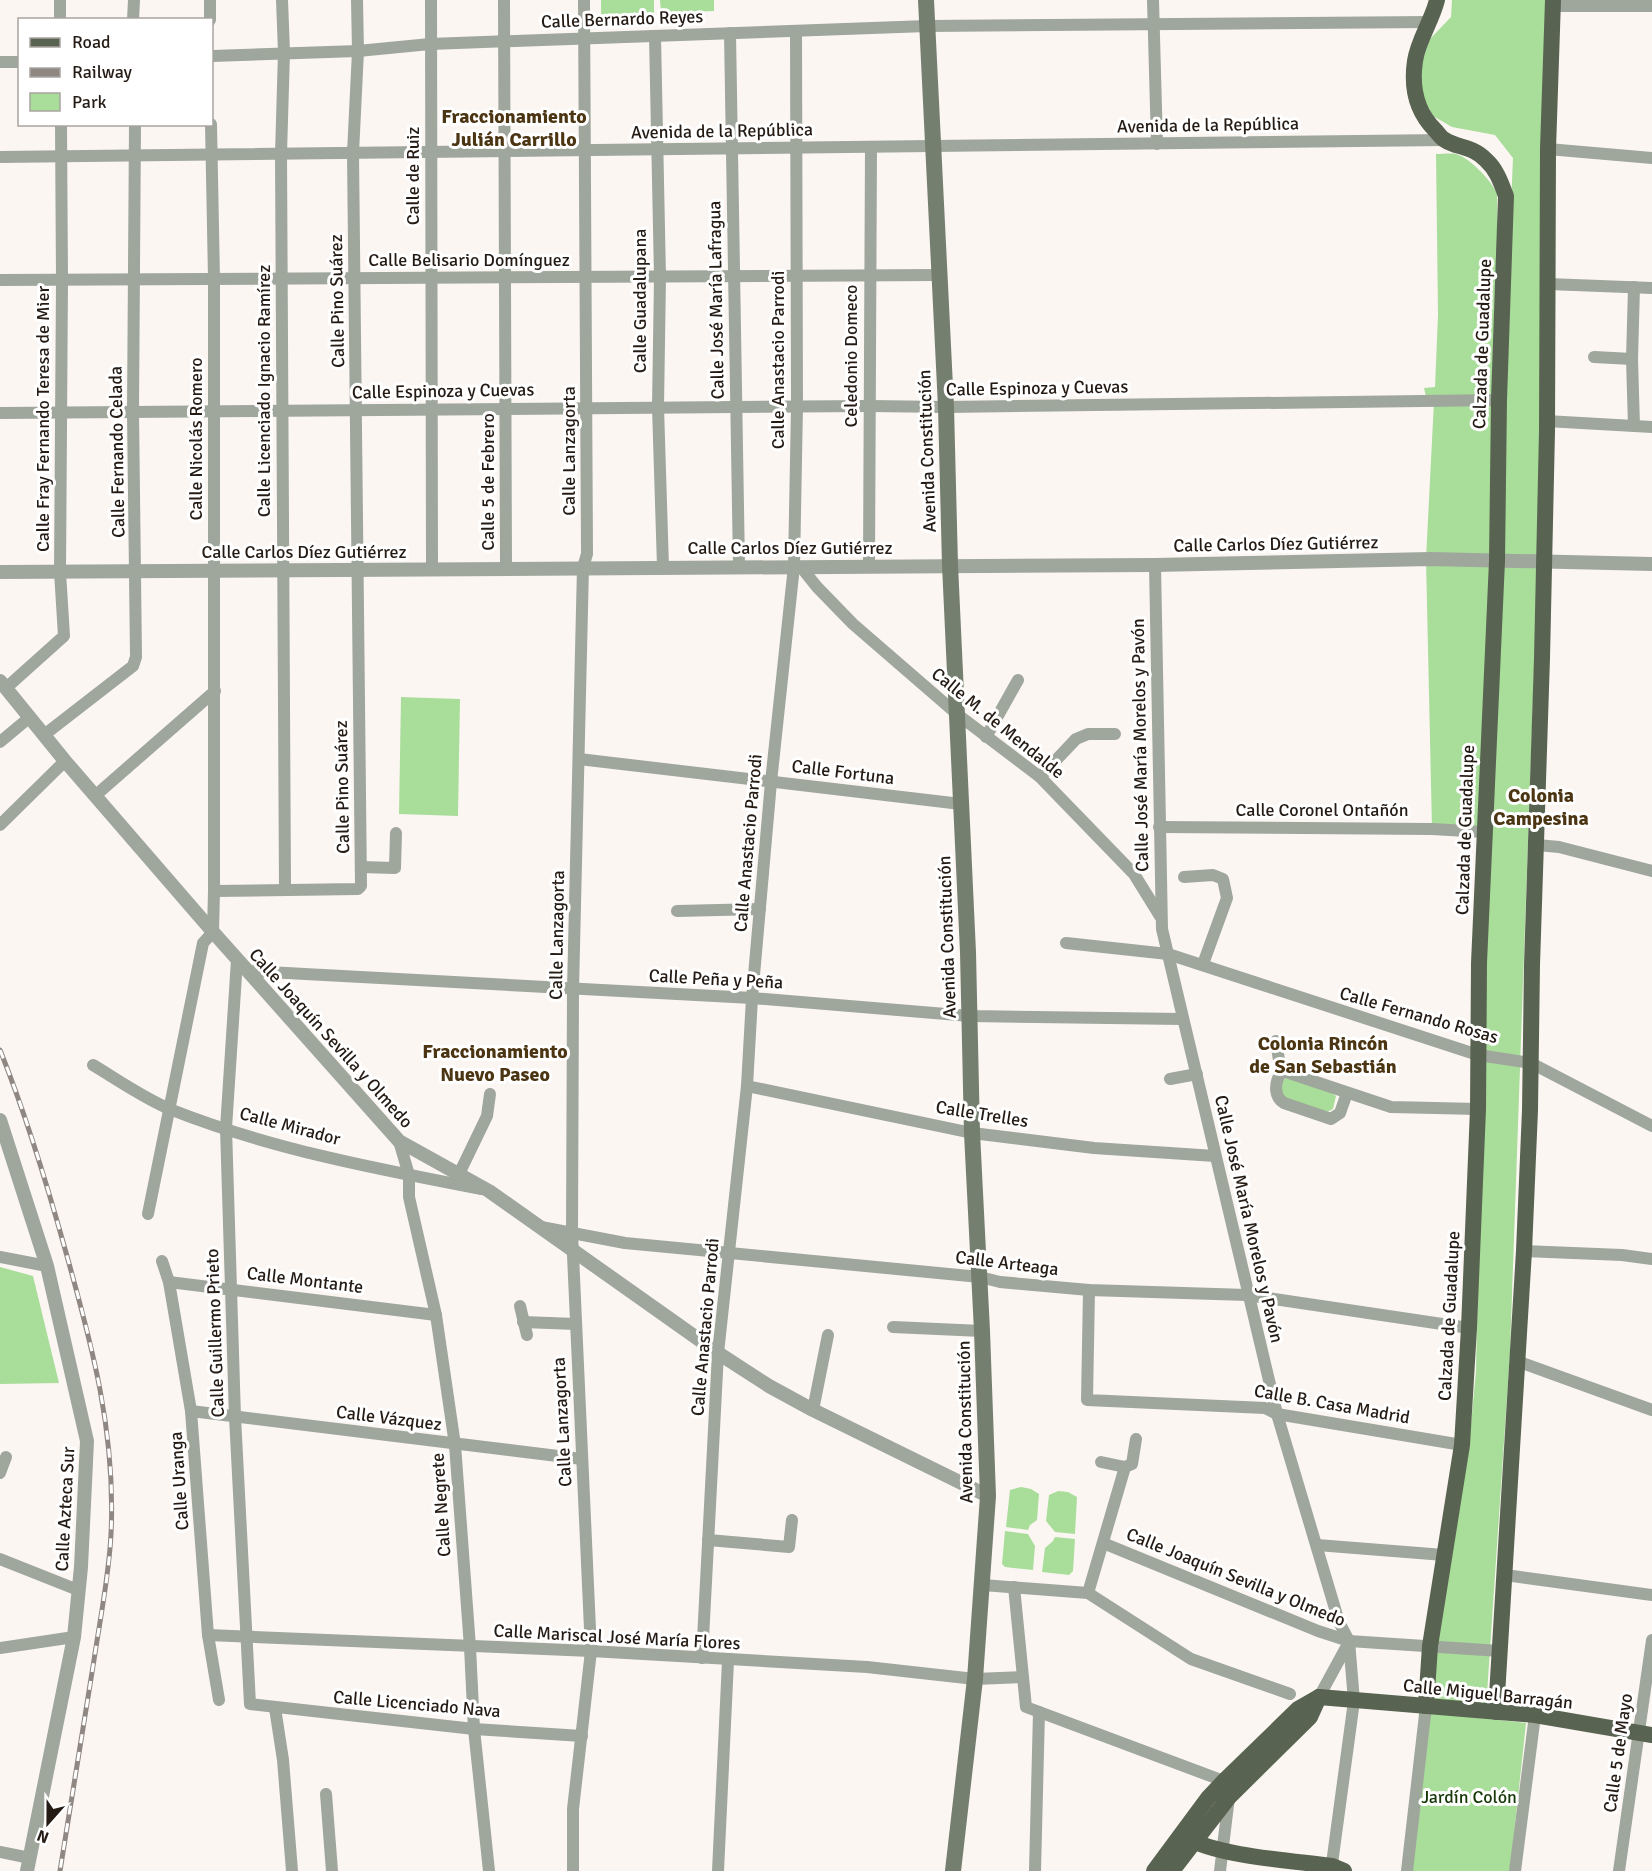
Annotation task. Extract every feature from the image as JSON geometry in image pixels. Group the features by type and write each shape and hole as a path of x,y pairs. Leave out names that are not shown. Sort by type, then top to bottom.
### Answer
{"main road":[{"name":"Avenida Constitución","path":"926,0 946,407 950,565 988,1496 975,1679 953,1871"},
{"name":"Calzada de Guadalupe","path":"1426,1706 1430,1647 1462,1445 1469,1328 1479,963 1497,561 1499,400 1506,196 1496,170 1485,158 1466,146 1445,140 1429,124 1417,105 1414,84 1415,60 1437,0"},
{"path":"1496,1712 1524,1251 1531,1063 1544,563 1548,149 1553,3"},
{"path":"1189,1838 1208,1798 1298,1709 1319,1697"},
{"path":"1165,1866 1189,1838 1310,1717 1319,1697"},
{"name":"Calle Miguel Barragán","path":"1319,1697 1535,1715 1646,1734"},
{"path":"1189,1838 1223,1851 1336,1869"}],"street":[{"path":"60,0 60,18"},
{"path":"134,0 134,18"},
{"path":"210,0 210,18"},
{"name":"Calle Licenciado Ignacio Ramírez","path":"282,0 284,52 281,154 285,889"},
{"name":"Calle Pino Suárez","path":"285,889 358,889 361,886 353,153 358,51 357,0"},
{"name":"Calle de Ruiz","path":"430,0 432,569"},
{"name":"Calle 5 de Febrero","path":"504,0 506,568"},
{"name":"Calle Lanzagorta","path":"573,1871 573,1809 591,1651 572,1233 573,990 583,567 587,554 584,0"},
{"path":"1153,0 1157,144"},
{"path":"1553,3 1652,6"},
{"name":"Calle Bernardo Reyes","path":"213,56 358,51 430,44 927,26 1430,22"},
{"name":"Calle Anastacio Parrodi","path":"702,1658 718,1353 747,1086 752,998 771,782 798,566 796,31"},
{"name":"Calle José María Lafragua","path":"730,33 739,566"},
{"name":"Calle Guadalupana","path":"655,36 660,277 658,407 663,567"},
{"path":"0,62 18,62"},
{"name":"Calle Fray Fernando Teresa de Mier","path":"3,684 64,636 60,572 61,126"},
{"name":"Calle Fernando Celada","path":"44,735 133,666 136,657 133,412 135,126"},
{"name":"Calle Nicolás Romero","path":"211,126 214,279 213,933"},
{"name":"Avenida de la República","path":"0,157 1445,140"},
{"name":"Celedonio Domeco","path":"869,565 871,147"},
{"path":"1548,149 1652,158"},
{"name":"Calle Belisario Domínguez","path":"0,280 938,275"},
{"path":"1548,284 1652,288"},
{"path":"1634,287 1632,359 1634,426"},
{"path":"1594,357 1632,359"},
{"name":"Calle Espinoza y Cuevas","path":"0,413 797,406 946,407 1499,400"},
{"path":"1546,421 1652,427"},
{"name":"Calle Carlos Díez Gutiérrez","path":"0,572 1155,565 1430,559 1652,564"},
{"name":"Calle José María Morelos y Pavón","path":"1155,565 1161,917 1182,1019 1277,1414 1340,1622 1349,1641 1354,1701 1336,1869"},
{"name":"Calle M. de Mendalde","path":"798,566 853,624 957,714 1040,777 1134,874 1161,917"},
{"path":"986,737 1018,680"},
{"name":"Calle Joaquín Sevilla y Olmedo","path":"3,684 213,933 399,1141 489,1191 718,1353 769,1386 988,1496"},
{"path":"96,795 215,691"},
{"path":"0,741 30,717"},
{"path":"1040,777 1076,739 1088,734 1115,734"},
{"name":"Calle Fortuna","path":"579,759 961,804"},
{"path":"0,825 65,760"},
{"name":"Calle Coronel Ontañón","path":"1159,827 1484,831"},
{"path":"361,867 395,868 396,833"},
{"path":"1537,846 1559,847 1652,871"},
{"path":"1134,874 1150,878 1157,872 1161,861"},
{"path":"1184,877 1213,875 1223,879 1227,898 1203,964"},
{"path":"214,891 285,889"},
{"path":"676,911 760,909"},
{"path":"148,1214 203,943 213,933"},
{"name":"Calle Fernando Rosas","path":"1066,943 1168,954 1478,1055 1531,1063 1652,1126"},
{"name":"Calle Guillermo Prieto","path":"237,960 226,1128 235,1417 250,1704"},
{"name":"Calle Peña y Peña","path":"248,971 752,998 970,1016 1182,1019"},
{"path":"1276,1041 1281,1073 1278,1077 1276,1094 1278,1099 1331,1119 1340,1113 1347,1093"},
{"name":"Calle Mirador","path":"93,1065 170,1109 226,1128 291,1148 489,1191"},
{"path":"1281,1073 1286,1072 1391,1107 1475,1109"},
{"path":"1170,1079 1197,1074"},
{"name":"Calle Trelles","path":"747,1086 972,1133 1094,1148 1215,1156"},
{"path":"459,1174 487,1116 490,1094"},
{"name":"Calle Azteca Sur","path":"0,1120 47,1266 87,1441 74,1637 29,1865"},
{"name":"Calle Negrete","path":"399,1141 409,1175 410,1197 436,1315 455,1445 474,1729 489,1871"},
{"name":"Calle Arteaga","path":"541,1227 625,1243 980,1277 1000,1282 1089,1290 1247,1295 1469,1328"},
{"path":"1524,1251 1622,1255 1652,1259"},
{"path":"0,1257 47,1266"},
{"name":"Calle Uranga","path":"162,1262 169,1282 191,1411 208,1635 219,1700"},
{"name":"Calle Montante","path":"169,1282 436,1315"},
{"name":"Calle B. Casa Madrid","path":"1089,1290 1087,1400 1265,1408 1277,1414 1462,1445"},
{"path":"520,1306 527,1335"},
{"path":"523,1322 576,1324"},
{"path":"893,1327 982,1331"},
{"path":"813,1410 828,1335"},
{"path":"1517,1361 1652,1410"},
{"name":"Calle Vázquez","path":"191,1411 582,1459"},
{"path":"1101,1462 1125,1467 1132,1464 1136,1439"},
{"path":"0,1472 6,1457"},
{"path":"1088,1593 1125,1467"},
{"path":"708,1540 789,1547 792,1520"},
{"name":"Calle Joaquín Sevilla y Olmedo","path":"1103,1543 1318,1631 1349,1641 1500,1652"},
{"path":"1317,1545 1444,1555"},
{"path":"0,1559 78,1590"},
{"path":"1504,1575 1652,1595"},
{"path":"983,1585 1088,1593 1191,1659 1290,1694"},
{"path":"1014,1587 1026,1707 1224,1781 1229,1797 1220,1871"},
{"name":"Calle Mariscal José María Flores","path":"208,1635 591,1651 867,1667 975,1679 1022,1677"},
{"path":"0,1648 74,1637"},
{"name":"Calle 5 de Mayo","path":"1619,1871 1646,1734 1652,1640"},
{"path":"1319,1697 1349,1641"},
{"path":"718,1871 728,1660"},
{"name":"Calle Licenciado Nava","path":"250,1704 474,1729 582,1736"},
{"path":"1407,1871 1426,1706"},
{"path":"275,1708 283,1760 292,1871"},
{"path":"1035,1871 1039,1712"},
{"path":"1515,1871 1535,1715"},
{"path":"326,1794 332,1871"},
{"path":"0,1852 29,1865"}],"green space":[{"path":"601,0 654,0 654,13 601,15"},
{"path":"660,0 714,0 714,11 661,13"},
{"path":"1452,0 1550,0 1538,557 1510,1352 1486,1709 1431,1704 1433,1647 1469,1446 1476,1371 1487,843 1484,832 1432,829 1426,559 1434,401 1499,400 1513,158 1495,135 1452,127 1433,116 1420,91 1422,63 1429,40 1451,17"},
{"path":"1436,154 1462,156 1486,177 1497,194 1497,398 1426,397 1424,388 1435,387 1438,315"},
{"path":"401,697 460,699 458,816 399,814"},
{"path":"1286,1078 1330,1092 1336,1096 1333,1109 1325,1113 1286,1101 1278,1086"},
{"path":"0,1267 33,1276 59,1383 0,1384"},
{"path":"1021,1487 1039,1494 1037,1520 1030,1525 1028,1530 1006,1527 1010,1490"},
{"path":"1058,1491 1068,1492 1077,1497 1075,1534 1055,1532 1046,1521 1049,1495"},
{"path":"1005,1531 1028,1534 1035,1546 1033,1570 1005,1567 1002,1564"},
{"path":"1055,1537 1075,1539 1073,1571 1069,1575 1042,1572 1045,1548"},
{"name":"Jardín Colón","path":"1430,1712 1526,1723 1510,1871 1412,1871"}],"railway":[{"path":"0,1050 35,1148 75,1285 93,1355 110,1460 112,1497 108,1566 60,1871"}],"district":[{"name":"Fraccionamiento Julián Carrillo","path":"514,128"},
{"name":"Colonia Campesina","path":"1541,806"},
{"name":"Colonia Rincón de San Sebastián","path":"1323,1054"},
{"name":"Fraccionamiento Nuevo Paseo","path":"495,1062"}]}
